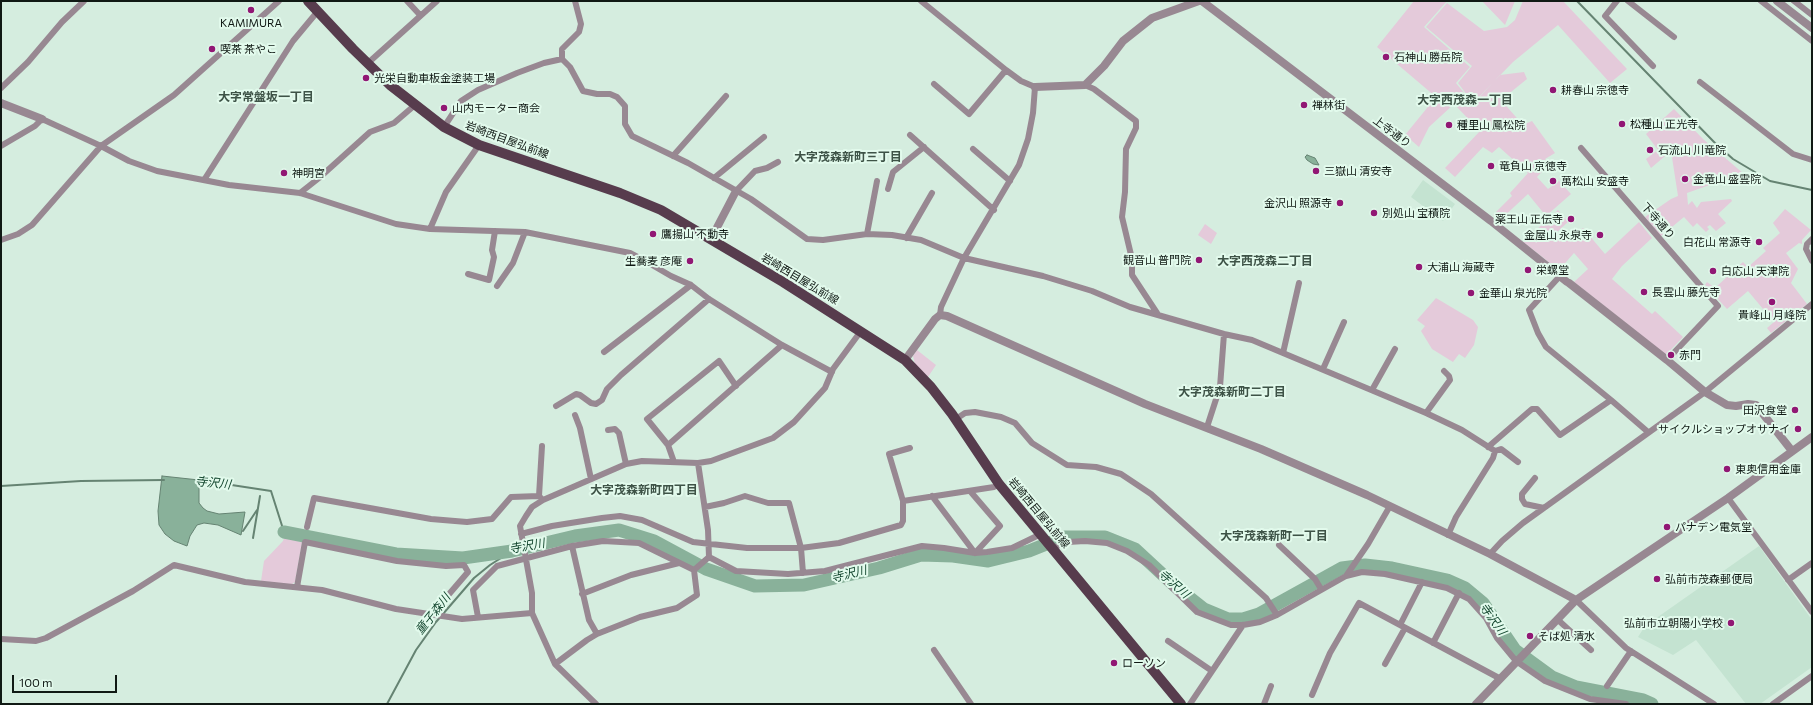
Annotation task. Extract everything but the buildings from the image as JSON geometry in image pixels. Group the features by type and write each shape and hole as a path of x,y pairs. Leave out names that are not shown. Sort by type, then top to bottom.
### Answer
{"main road":[{"name":"岩崎西目屋弘前線","path":"308,1 368,63 415,105 444,127 479,145 620,193 661,210 861,331 905,360 931,387 956,419 999,484 1181,704"}],"street":[{"path":"1,88 28,62 62,22 84,1"},
{"path":"1,240 18,234 32,225 101,146 174,95 279,1"},
{"path":"407,1 420,15"},
{"path":"368,63 437,1"},
{"path":"574,1 581,24 579,32 562,49 562,59 570,67 583,91 596,94 610,94 620,100 625,106 625,124 632,136 673,156 751,199 808,239 823,240 867,234 892,235 921,240 964,258 1043,276 1092,291 1130,306 1224,334 1252,340 1426,413 1462,430 1495,451 1501,449 1518,462"},
{"path":"921,1 1021,81 1035,87 1085,85 1094,89 1136,120 1136,128 1126,149 1125,192 1122,217 1132,259 1132,275 1157,314"},
{"path":"1085,85 1104,66 1123,41 1134,31 1152,18 1199,1"},
{"name":"上寺通り","path":"1202,1 1491,221 1667,360 1705,392 1727,405 1756,405 1792,451"},
{"path":"1617,1 1605,16 1653,66"},
{"path":"1628,1 1674,38"},
{"path":"1761,1 1812,41"},
{"path":"1776,1 1812,28"},
{"path":"1794,1 1812,15"},
{"path":"204,180 292,41 318,11"},
{"path":"444,127 461,102 478,90 530,68 562,59"},
{"path":"934,84 968,114 1006,70"},
{"path":"1700,82 1793,154 1812,160"},
{"path":"905,360 935,319 940,315 941,308 964,258 983,224 994,210 1019,165 1028,139 1034,113 1035,87"},
{"path":"673,156 726,96"},
{"path":"1,103 42,119 101,146 129,161 157,171 229,185 300,192 396,224 430,229 525,232 630,253 671,276 691,285 709,299 782,345 832,372"},
{"path":"300,192 319,178 370,132 394,123 415,105"},
{"path":"1,146 35,126 42,119"},
{"path":"910,135 994,210"},
{"path":"714,178 764,137"},
{"path":"430,229 446,192 479,145"},
{"path":"888,189 893,172 924,147"},
{"name":"下寺通り","path":"1581,148 1718,306 1667,360"},
{"path":"973,149 1010,181"},
{"path":"711,239 736,191 755,171 767,168 778,162"},
{"path":"867,234 877,181"},
{"path":"906,238 932,193"},
{"path":"468,274 489,280 494,257 492,250 495,231"},
{"path":"497,286 514,262 525,232"},
{"path":"1812,239 1807,244 1806,250 1812,261"},
{"path":"1560,276 1529,310 1546,347 1648,432"},
{"path":"1284,353 1299,282"},
{"path":"604,352 691,285"},
{"path":"556,406 576,394 580,395 591,403 596,404 602,400 607,389 621,375 709,299"},
{"path":"1490,554 1502,541 1544,508 1705,392 1812,304"},
{"path":"940,315 947,316 989,334 1145,404 1207,427 1353,488 1490,554 1576,600 1631,651 1714,704"},
{"path":"1323,369 1344,322"},
{"path":"307,527 314,498 431,520 467,522 492,519 511,497 541,498 626,464 642,461 698,463 711,461 774,438 794,422 825,388 832,372 861,331"},
{"path":"1207,427 1220,387 1224,334"},
{"path":"668,445 782,345"},
{"path":"1372,390 1395,348"},
{"path":"674,462 668,445 647,419 719,361 736,386"},
{"path":"1426,413 1450,380 1444,371"},
{"path":"1488,447 1532,409 1537,409 1560,435 1611,400"},
{"path":"956,419 965,413 975,412 1001,417 1015,423 1032,443 1068,466 1096,467 1121,474 1151,494 1266,598 1276,614"},
{"path":"575,415 580,428 591,479"},
{"path":"608,430 615,429 619,433 626,464"},
{"path":"1476,704 1499,678 1576,600 1728,498 1812,437"},
{"path":"542,446 541,498 532,507 520,526 532,594 532,613 555,664 596,704"},
{"path":"521,536 560,525 620,516 642,520 693,542 747,548 801,548 839,543 901,525 903,521 903,501 889,454 910,448"},
{"path":"1448,535 1456,518 1495,451"},
{"path":"695,569 708,557 710,543 698,463"},
{"path":"1535,478 1522,494 1522,499 1525,504 1544,508"},
{"path":"903,501 994,487 999,484"},
{"path":"970,491 1000,526 975,553"},
{"path":"705,507 745,496 768,503 789,503 801,548 803,573"},
{"path":"932,496 975,553"},
{"path":"1728,498 1812,612"},
{"path":"1346,576 1390,506"},
{"path":"708,557 736,571 788,574 825,571 922,546 975,553 1012,548 1042,536"},
{"path":"478,617 474,590 497,566 525,556 603,541 639,543 679,563 695,569"},
{"path":"1051,547 1068,542 1085,541 1107,543 1127,551 1149,565 1197,612 1231,625 1243,625 1260,622 1346,576 1362,572 1385,574 1422,582 1458,593 1469,599 1486,618 1497,638 1517,660 1545,681 1590,700 1626,704"},
{"path":"297,587 305,542 397,561 446,566 464,565 468,572 434,615"},
{"path":"1279,545 1315,579 1321,589"},
{"path":"572,546 589,620 597,634"},
{"path":"582,594 631,575 679,563"},
{"path":"1788,580 1812,563"},
{"path":"1,639 36,641 46,638 133,591 174,565 245,582 322,590 396,609 462,619 532,613"},
{"path":"555,664 597,634 640,617 678,608 697,595 695,569"},
{"path":"1385,664 1422,582"},
{"path":"1433,643 1458,593"},
{"path":"1312,694 1330,653 1359,603 1499,678"},
{"path":"1558,619 1590,650"},
{"path":"1190,704 1243,625"},
{"path":"1168,642 1212,671"},
{"path":"934,650 971,704"},
{"path":"1607,686 1631,651"},
{"path":"1773,704 1812,676"},
{"path":"1264,704 1271,686"}],"shaded area":[{"path":"1414,1 1447,1 1424,27 1470,67 1456,83 1473,104 1500,75 1524,72 1527,79 1501,100 1523,125 1532,121 1555,153 1545,159 1549,164 1537,177 1548,189 1559,181 1571,194 1546,216 1528,194 1500,220 1493,215 1512,196 1510,193 1528,173 1499,147 1492,153 1483,147 1455,177 1445,168 1480,131 1454,104 1429,127 1419,147 1405,135 1436,97 1377,47"},
{"path":"1482,1 1515,1 1505,25"},
{"path":"1523,1 1563,1 1627,69 1610,83 1558,25 1513,62 1473,103 1458,83 1472,66 1426,27 1447,3 1484,31 1507,27 1515,20"},
{"path":"1674,109 1703,139 1744,174 1745,177 1718,182 1687,193 1688,205 1692,201 1697,208 1701,202 1731,199 1732,201 1718,214 1726,223 1716,231 1710,225 1707,227 1709,229 1706,232 1697,223 1693,227 1684,217 1661,236 1645,217 1671,199 1678,196 1671,151 1651,168 1646,159 1658,150 1646,134"},
{"path":"1307,155 1315,158 1319,165 1313,164 1307,160 1305,157"},
{"path":"1423,180 1455,204 1443,221 1411,197"},
{"path":"1785,209 1811,230 1802,240 1802,244 1799,243 1786,253 1798,269 1791,283 1807,304 1771,333 1767,328 1774,322 1748,291 1727,309 1705,285 1707,282 1715,288 1743,262 1748,267 1766,251 1763,248 1780,233 1773,223"},
{"path":"1558,210 1568,222 1557,232 1565,242 1583,228 1605,254 1639,222 1652,238 1622,266 1612,279 1652,314 1655,311 1683,337 1666,355 1574,282 1588,269 1574,253 1559,270 1523,242"},
{"path":"1205,224 1217,233 1211,244 1198,235"},
{"path":"1436,298 1473,320 1478,327 1474,345 1465,358 1459,354 1453,362 1432,349 1421,331 1425,326 1417,320"},
{"path":"917,350 936,365 928,377 915,364 913,356"},
{"path":"162,476 199,480 199,503 207,511 219,514 245,512 241,535 218,525 204,523 197,525 190,536 187,546 174,541 165,534 159,525 158,511"},
{"path":"284,538 302,542 295,582 291,585 261,581 264,561 283,541"},
{"name":"弘前市立朝陽小学校","path":"1759,546 1812,620 1812,667 1760,704 1746,704 1696,640 1673,655 1638,637 1645,626"}],"waterway":[{"path":"1577,1 1715,143 1733,159 1770,181 1812,190"},
{"name":"寺沢川","path":"1,486 81,481 164,480"},
{"name":"寺沢川","path":"196,481 271,491 284,532"},
{"path":"253,538 260,496"},
{"path":"243,531 257,510"},
{"name":"寺沢川","path":"284,532 396,554 463,558 512,551 575,536 619,530 654,541 706,569 755,586 804,585 879,568 921,555 953,556 988,561 1029,551 1064,537 1105,537 1135,549 1175,586 1204,609 1228,619 1243,619 1259,614 1342,568 1365,565 1392,568 1447,580 1465,588 1483,603 1515,650 1552,677 1576,687 1643,700 1652,704"},
{"name":"童子森川","path":"387,704 416,650 436,622 474,578 490,565 512,551"}],"place":[{"name":"KAMIMURA","path":"251,10"},
{"name":"喫茶 茶やこ","path":"212,49"},
{"name":"石神山 勝岳院","path":"1386,57"},
{"name":"光栄自動車板金塗装工場","path":"366,78"},
{"name":"耕春山 宗徳寺","path":"1553,90"},
{"name":"禅林街","path":"1304,105"},
{"name":"山内モーター商会","path":"444,108"},
{"name":"松種山 正光寺","path":"1622,124"},
{"name":"種里山 鳳松院","path":"1449,125"},
{"name":"石流山 川竜院","path":"1650,150"},
{"name":"竜負山 京徳寺","path":"1491,166"},
{"name":"三嶽山 清安寺","path":"1316,171"},
{"name":"神明宮","path":"284,173"},
{"name":"金竜山 盛雲院","path":"1685,179"},
{"name":"萬松山 安盛寺","path":"1553,181"},
{"name":"金沢山 照源寺","path":"1340,203"},
{"name":"別処山 宝積院","path":"1374,213"},
{"name":"薬王山 正伝寺","path":"1571,219"},
{"name":"鷹揚山 不動寺","path":"653,234"},
{"name":"金屋山 永泉寺","path":"1600,235"},
{"name":"白花山 常源寺","path":"1759,242"},
{"name":"観音山 普門院","path":"1199,260"},
{"name":"生蕎麦 彦庵","path":"690,261"},
{"name":"大浦山 海蔵寺","path":"1419,267"},
{"name":"栄螺堂","path":"1528,270"},
{"name":"白応山 天津院","path":"1713,271"},
{"name":"長雲山 藤先寺","path":"1644,292"},
{"name":"金華山 泉光院","path":"1471,293"},
{"name":"貴峰山 月峰院","path":"1772,302"},
{"name":"赤門","path":"1671,355"},
{"name":"田沢食堂","path":"1795,410"},
{"name":"サイクルショップオサナイ","path":"1798,429"},
{"name":"東奥信用金庫","path":"1727,469"},
{"name":"パナデン電気堂","path":"1667,527"},
{"name":"弘前市茂森郵便局","path":"1657,579"},
{"name":"弘前市立朝陽小学校","path":"1731,623"},
{"name":"そば処 清水","path":"1530,636"},
{"name":"ローソン","path":"1114,663"}],"district":[{"name":"大字常盤坂一丁目","path":"266,97"},
{"name":"大字西茂森一丁目","path":"1465,100"},
{"name":"大字茂森新町三丁目","path":"848,157"},
{"name":"大字西茂森二丁目","path":"1265,261"},
{"name":"大字茂森新町二丁目","path":"1232,392"},
{"name":"大字茂森新町四丁目","path":"644,490"},
{"name":"大字茂森新町一丁目","path":"1274,536"}]}
